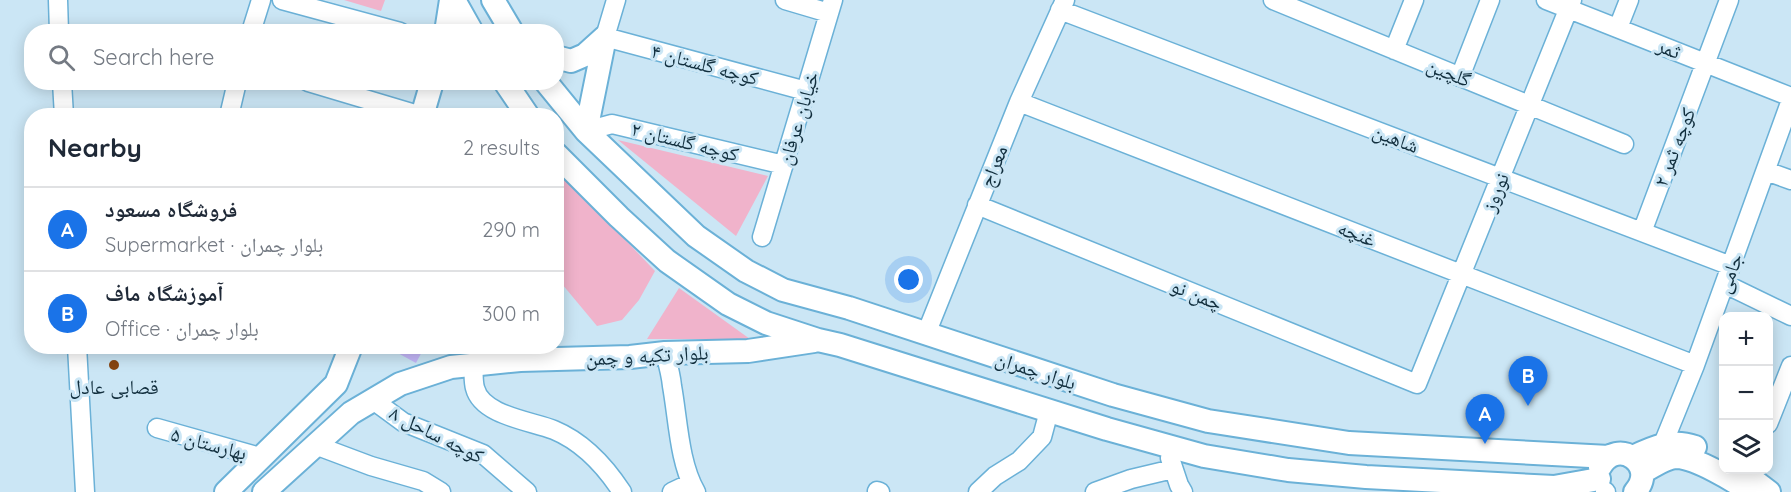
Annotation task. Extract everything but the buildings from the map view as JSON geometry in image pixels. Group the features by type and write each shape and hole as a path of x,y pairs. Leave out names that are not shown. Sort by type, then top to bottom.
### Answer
{"main road":[{"path":"448,24 452,0"},
{"path":"452,0 467,24"},
{"path":"493,0 507,24"},
{"path":"564,59 571,61 585,55 605,37"},
{"path":"586,131 605,37"},
{"path":"424,108 430,90"},
{"path":"510,90 523,108"},
{"name":"بلوار چمران","path":"553,90 586,131 696,236 746,271 783,290 849,308 1113,395 1208,421 1349,443 1609,457 1621,453 1637,481"},
{"name":"بلوار چمران","path":"564,162 667,261 728,304 766,323 818,340 1204,456 1288,470 1484,488 1604,489"},
{"name":"بلوار تکیه و چمن","path":"264,492 351,412 400,384 451,368 520,360 748,351 818,340"},
{"path":"348,354 336,384 336,399 342,407 351,412"},
{"path":"226,492 336,384"},
{"path":"301,417 317,423 321,431 318,442"},
{"path":"1637,481 1663,444 1687,444 1719,457"},
{"path":"1562,488 1572,470 1566,455"},
{"path":"1604,489 1600,466 1609,457"},
{"path":"1637,481 1668,459 1678,457 1717,471 1745,476 1769,492"}],"street":[{"path":"58,0 59,24"},
{"path":"254,24 261,0"},
{"path":"282,0 370,24"},
{"path":"605,37 616,0"},
{"path":"785,0 831,6"},
{"name":"گلچین","path":"1273,0 1624,144"},
{"path":"1394,50 1414,0"},
{"path":"1460,77 1490,0"},
{"name":"ثمر","path":"1546,0 1571,4 1618,28 1791,98"},
{"path":"1618,28 1629,0"},
{"name":"کوچه ثمر ۲","path":"1642,232 1729,0"},
{"name":"نوروز","path":"1417,384 1571,4"},
{"name":"معراج","path":"926,334 1019,102 1063,5"},
{"name":"شاهین","path":"1063,5 1500,178 1731,266"},
{"name":"خیابان عرفان","path":"762,237 831,6"},
{"name":"کوچه گلستان ۴","path":"605,37 806,91"},
{"path":"62,90 64,108"},
{"path":"231,108 235,90"},
{"path":"335,90 395,108"},
{"name":"جامی","path":"1663,444 1725,284 1791,98"},
{"name":"غنچه","path":"1019,102 1695,365"},
{"name":"کوچه گلستان ۲","path":"586,131 612,124 784,165"},
{"path":"1766,171 1791,180"},
{"name":"چمن نو","path":"977,205 1417,384"},
{"path":"1725,284 1791,316"},
{"path":"665,353 680,438 694,487 672,492"},
{"path":"77,354 85,492"},
{"path":"473,365 475,390 489,407 519,421 554,430 584,447 612,477 622,492"},
{"path":"1770,420 1791,366"},
{"name":"کوچه ساحل ۸","path":"373,400 403,422 483,454 528,492"},
{"path":"978,492 995,476 1019,461 1042,437 1049,411"},
{"name":"بهارستان ۵","path":"157,428 260,457"},
{"path":"318,442 371,466 423,481 441,492"},
{"path":"1095,492 1131,479 1178,484 1166,445"}],"shaded area":[{"path":"344,0 385,0 381,11"},
{"path":"618,140 768,176 736,236"},
{"path":"564,175 655,271 639,300 622,320 597,326 564,286"},
{"path":"679,288 750,339 647,339"}],"place":[{"name":"قصابی عادل","path":"114,365"},
{"name":"آموزشگاه ماف","path":"1528,406"},
{"name":"فروشگاه مسعود","path":"1485,444"}]}
